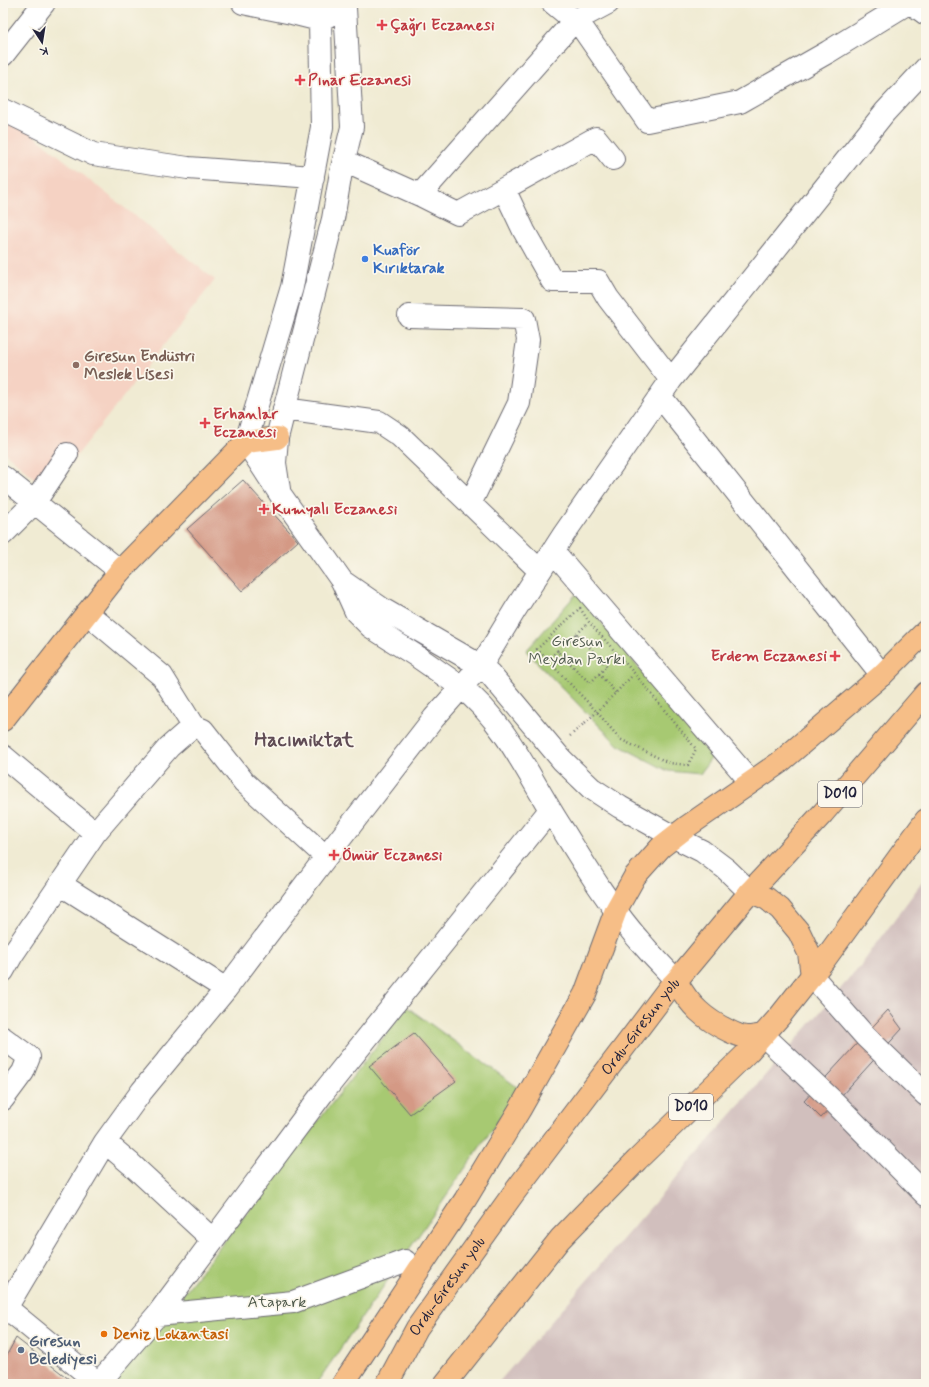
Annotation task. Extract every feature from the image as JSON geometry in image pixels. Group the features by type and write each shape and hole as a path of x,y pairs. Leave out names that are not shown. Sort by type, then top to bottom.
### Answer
{"main road":[{"path":"3,720 120,571 246,442 276,438"},
{"path":"342,1384 465,1200 520,1108 584,994 616,910 635,876 661,847 688,826 779,763 882,675 926,632"},
{"name":"Ordu-Giresun yolu","path":"387,1384 417,1328 499,1213 669,988 750,892 823,813 926,693"},
{"name":"D010","path":"445,1384 560,1239 637,1160 749,1050 780,1016 812,976 926,820"},
{"path":"750,892 766,898 780,909 799,932 809,953 812,976"},
{"path":"676,980 693,1006 709,1020 735,1034 746,1038 763,1035"}],"street":[{"path":"3,55 44,3"},
{"path":"243,3 291,8 320,20"},
{"path":"553,3 581,26 647,121 740,102 910,3 926,14"},
{"path":"420,195 574,21 608,3"},
{"path":"280,494 275,463 276,438 333,219 352,127 345,5 320,20"},
{"path":"320,20 322,127 292,287 246,442 280,494 342,581 356,612 371,627 415,655 468,692 488,714 514,746 566,836 616,910 644,946 676,980"},
{"path":"550,810 322,1094 157,1315 98,1384 4,1308 105,1142 142,1091 226,989 434,718 481,666 553,551 666,388 885,112 926,68"},
{"path":"3,110 93,154 188,168 313,176"},
{"path":"344,161 420,195 458,214 596,138 613,159"},
{"path":"504,189 524,231 552,281 598,281 666,388 882,675"},
{"path":"409,316 524,319 528,340 519,403 470,504"},
{"path":"284,409 380,422 400,436 540,571"},
{"path":"3,534 35,502 67,454"},
{"path":"3,477 120,571"},
{"path":"553,551 751,782"},
{"path":"342,581 384,610 481,666 490,674 553,750 591,788 620,807 702,851 726,869 750,892"},
{"path":"87,613 162,676 193,726 203,730 244,782 326,857"},
{"path":"3,971 12,954 96,833 169,747 193,726"},
{"path":"3,756 96,833"},
{"path":"60,884 226,989"},
{"path":"812,976 864,1036 926,1095"},
{"path":"763,1035 835,1102 926,1195"},
{"path":"3,1038 29,1057 23,1072 3,1099"},
{"path":"105,1142 213,1240"},
{"path":"157,1315 293,1302 405,1261"}],"path":[{"path":"580,608 589,622 635,674 696,748 688,765 669,763 620,739 597,712 537,650 580,608"},
{"path":"548,660 589,622"},
{"path":"557,651 590,683 607,666 577,634"},
{"path":"599,674 616,693"},
{"path":"553,750 597,712 635,674"}],"shaded area":[{"name":"Giresun Endüstri Meslek Lisesi","path":"3,111 215,280 49,491 3,451"},
{"path":"926,877 926,1384 497,1384 861,965"}],"green space":[{"name":"Giresun Meydan Parkı","path":"577,593 712,757 700,774 668,771 618,745 526,651"},
{"name":"Atapark","path":"407,1007 520,1089 316,1384 113,1384"}],"building":[{"path":"243,480 298,541 242,591 187,529"},
{"path":"888,1010 902,1029 821,1118 804,1101"},
{"path":"414,1033 456,1081 410,1114 369,1066"},
{"name":"Giresun Belediyesi","path":"16,1338 74,1383 3,1384 3,1362"}],"place":[{"name":"Çağrı Eczanesi","path":"382,25"},
{"name":"Pınar Eczanesi","path":"300,80"},
{"name":"Kuaför Kırıktarak","path":"365,259"},
{"name":"Giresun Endüstri Meslek Lisesi","path":"76,365"},
{"name":"Erhanlar Eczanesi","path":"205,423"},
{"name":"Kumyalı Eczanesi","path":"264,509"},
{"name":"Erdem Eczanesi","path":"835,656"},
{"name":"Ömür Eczanesi","path":"334,855"},
{"name":"Deniz Lokantasi","path":"104,1334"},
{"name":"Giresun Belediyesi","path":"21,1350"}],"district":[{"name":"Hacımiktat","path":"304,740"}]}
